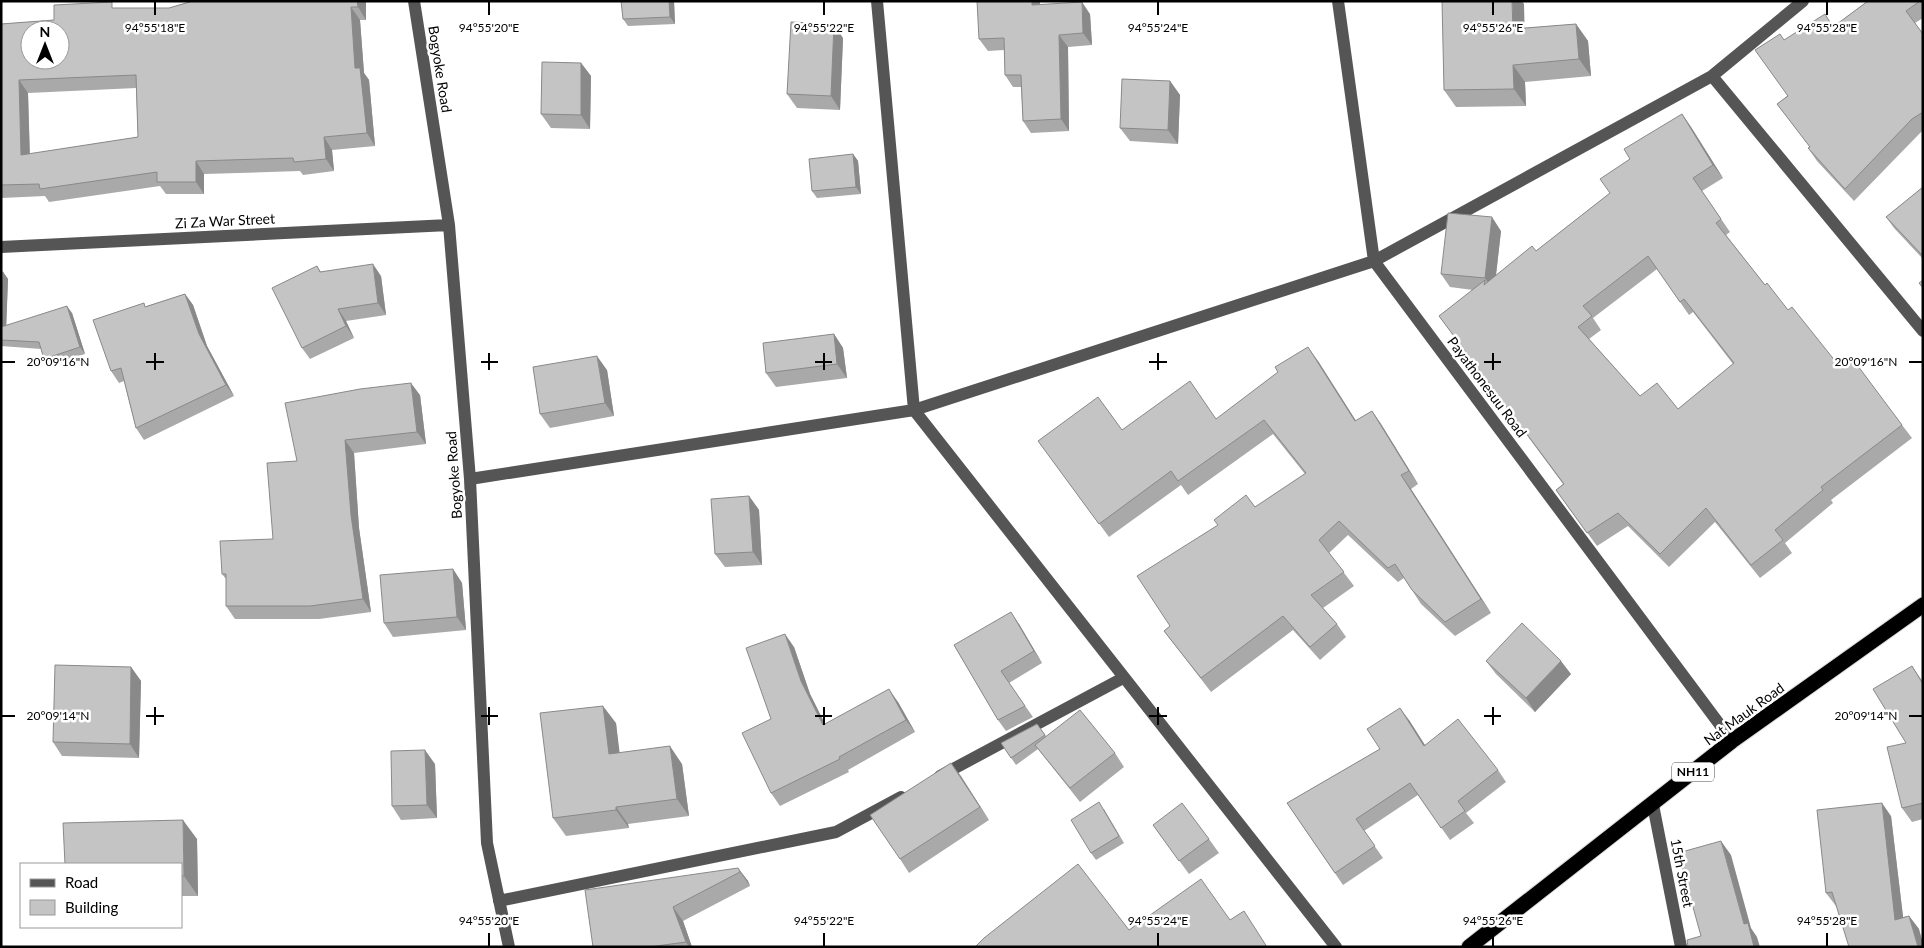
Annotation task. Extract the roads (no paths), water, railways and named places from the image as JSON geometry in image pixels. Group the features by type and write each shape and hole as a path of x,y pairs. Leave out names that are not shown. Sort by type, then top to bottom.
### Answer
{"highway":[{"name":"Nat Mauk Road","path":"1469,947 1653,805 1732,741 1923,605"}],"street":[{"name":"Bogyoke Road","path":"414,1 450,225 470,479 487,843 508,947"},
{"path":"877,1 914,410 1336,947"},
{"name":"Payathonesuu Road","path":"1338,1 1374,261 1732,741"},
{"path":"470,479 914,410 1374,261 1712,76 1803,1"},
{"path":"1712,76 1923,331"},
{"name":"Zi Za War Street","path":"1,247 450,225"},
{"path":"932,780 1123,678"},
{"path":"499,901 836,832 914,790"},
{"name":"15th Street","path":"1653,805 1682,947"}]}
